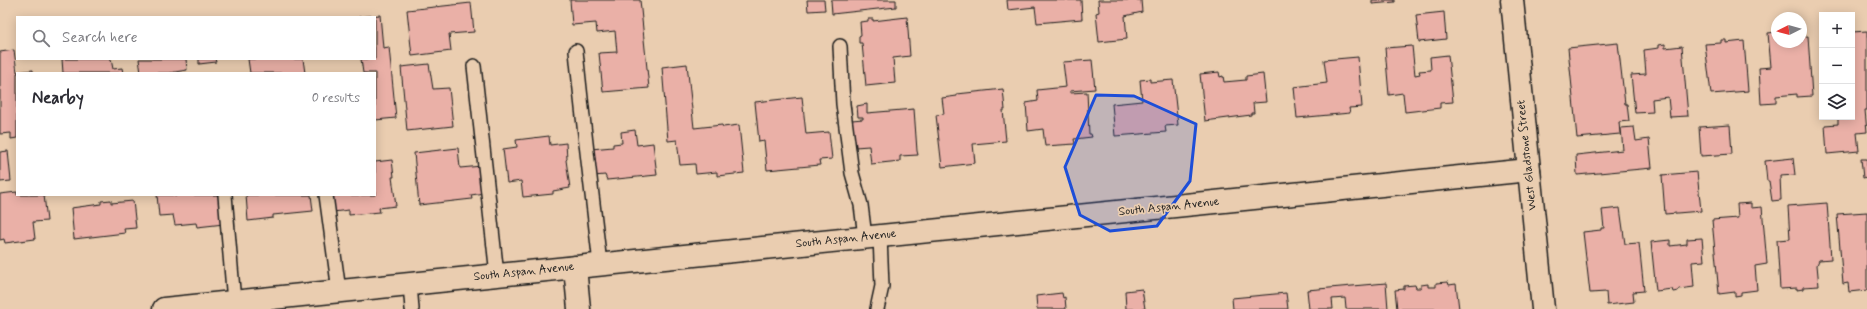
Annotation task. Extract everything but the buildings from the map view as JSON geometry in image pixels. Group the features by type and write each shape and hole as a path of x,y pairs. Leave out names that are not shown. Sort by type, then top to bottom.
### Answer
{"street":[{"name":"West Gladstone Street","path":"1512,0 1543,309"},
{"name":"South Aspan Avenue","path":"164,309 1529,170"},
{"path":"575,267 579,309"}],"lane":[{"path":"840,46 843,104 852,173 861,205 873,236 882,286 877,309"},
{"path":"576,51 584,139 600,264"},
{"path":"474,66 498,275"},
{"path":"225,196 234,302"},
{"path":"326,196 339,291"},
{"path":"410,284 412,309"}],"highlighted area":[{"path":"1096,95 1134,96 1196,124 1190,181 1157,226 1110,231 1080,215 1065,167"}]}
